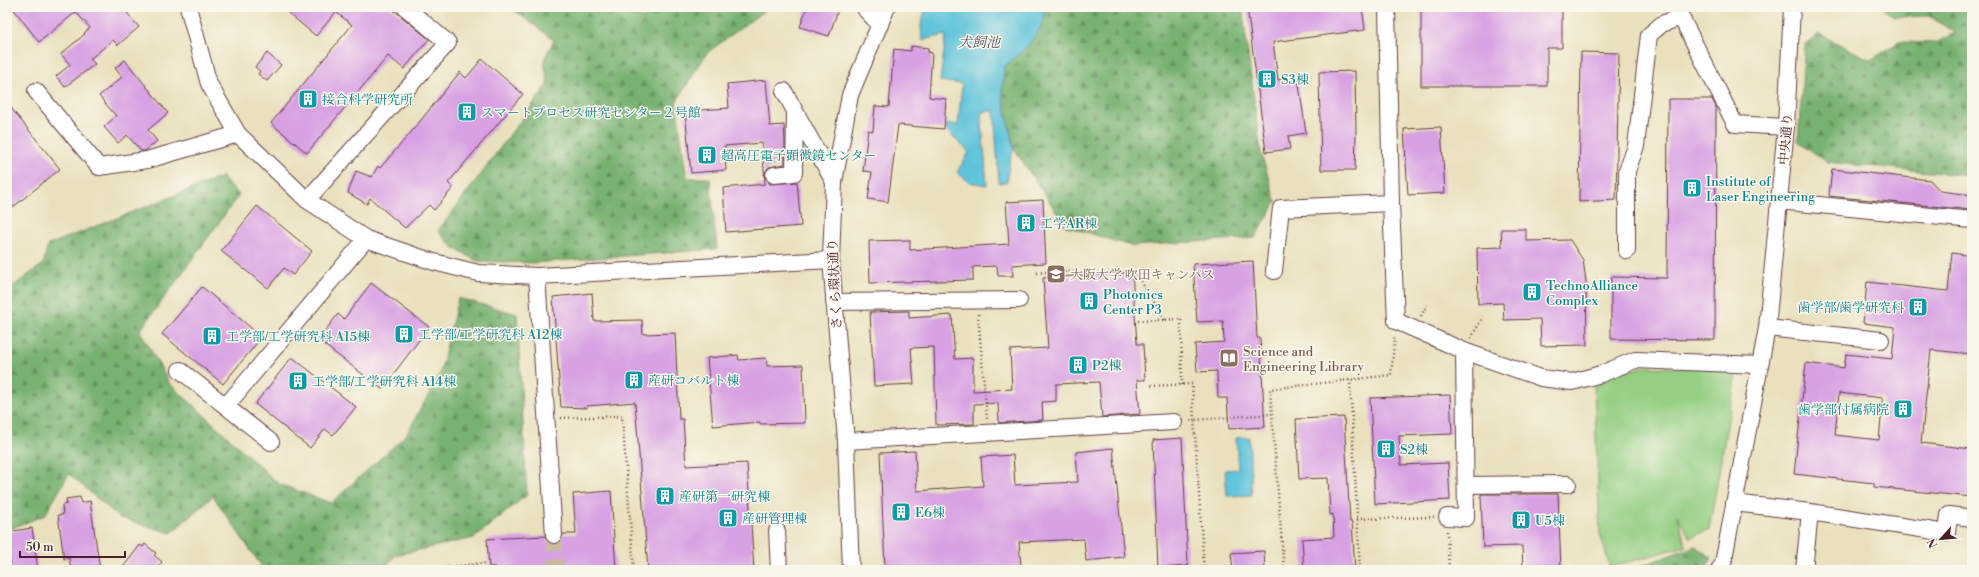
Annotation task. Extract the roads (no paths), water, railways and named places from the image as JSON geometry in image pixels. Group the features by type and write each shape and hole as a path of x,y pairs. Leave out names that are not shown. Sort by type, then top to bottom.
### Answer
{"street":[{"path":"188,7 209,84 238,134 307,200 366,239 434,262 478,273 537,276 831,260"},
{"path":"307,200 448,43 405,7"},
{"path":"867,7 866,10 880,24"},
{"name":"さくら環状通り","path":"852,570 846,441 831,260 834,182 850,94 887,7"},
{"path":"1387,7 1391,203 1396,320 1464,351 1541,378 1572,382 1601,374 1635,360 1759,365"},
{"name":"中央通り","path":"1719,570 1723,564 1767,328 1786,127 1792,7"},
{"path":"1627,251 1627,171 1636,146 1649,35 1662,24 1678,12 1712,75 1735,124 1786,127"},
{"path":"36,91 99,167 147,160 238,134"},
{"path":"784,91 834,182"},
{"path":"774,175 794,173 795,111"},
{"path":"1779,201 1972,220"},
{"path":"1274,271 1281,208 1391,203"},
{"path":"226,406 366,239"},
{"path":"537,276 554,535"},
{"path":"834,302 976,302 1019,300"},
{"path":"1767,328 1881,340"},
{"path":"1447,517 1466,518 1464,351"},
{"path":"180,370 271,442"},
{"path":"846,441 989,434 1174,422"},
{"path":"1466,485 1568,484"},
{"path":"1734,503 1810,512 1947,533 1949,515 1972,518"},
{"path":"1804,570 1810,512"},
{"path":"777,531 779,570"}],"water":[{"name":"犬飼池","path":"926,7 1044,7 1044,16 1037,34 1025,49 1004,67 1002,92 1014,149 1009,163 1007,182 999,183 994,111 981,112 987,185 969,182 957,172 969,152 946,130 947,124 958,125 962,84 940,81 946,35 922,40 921,25"},
{"path":"1249,437 1252,495 1227,496 1225,470 1238,469 1236,438"}],"tunnel":[{"path":"554,535 555,570"}],"place":[{"name":"S3棟","path":"1267,79"},
{"name":"接合科学研究所","path":"308,99"},
{"name":"スマートプロセス研究センター２号館","path":"467,112"},
{"name":"超高圧電子顕微鏡センター","path":"707,155"},
{"name":"Institute of Laser Engineering","path":"1692,188"},
{"name":"工学AR棟","path":"1026,223"},
{"name":"大阪大学 吹田キャンパス","path":"1056,274"},
{"name":"TechnoAlliance Complex","path":"1532,292"},
{"name":"Photonics Center P3","path":"1089,301"},
{"name":"歯学部/歯学研究科","path":"1918,307"},
{"name":"工学部/工学研究科 A12棟","path":"404,334"},
{"name":"工学部/工学研究科 A15棟","path":"212,336"},
{"name":"Science and Engineering Library","path":"1229,358"},
{"name":"P2棟","path":"1078,365"},
{"name":"産研コバルト棟","path":"634,380"},
{"name":"工学部/工学研究科 A14棟","path":"298,381"},
{"name":"歯学部付属病院","path":"1903,409"},
{"name":"S2棟","path":"1386,449"},
{"name":"産研第一研究棟","path":"665,496"},
{"name":"E6棟","path":"901,512"},
{"name":"産研管理棟","path":"728,518"},
{"name":"U5棟","path":"1521,520"}]}
